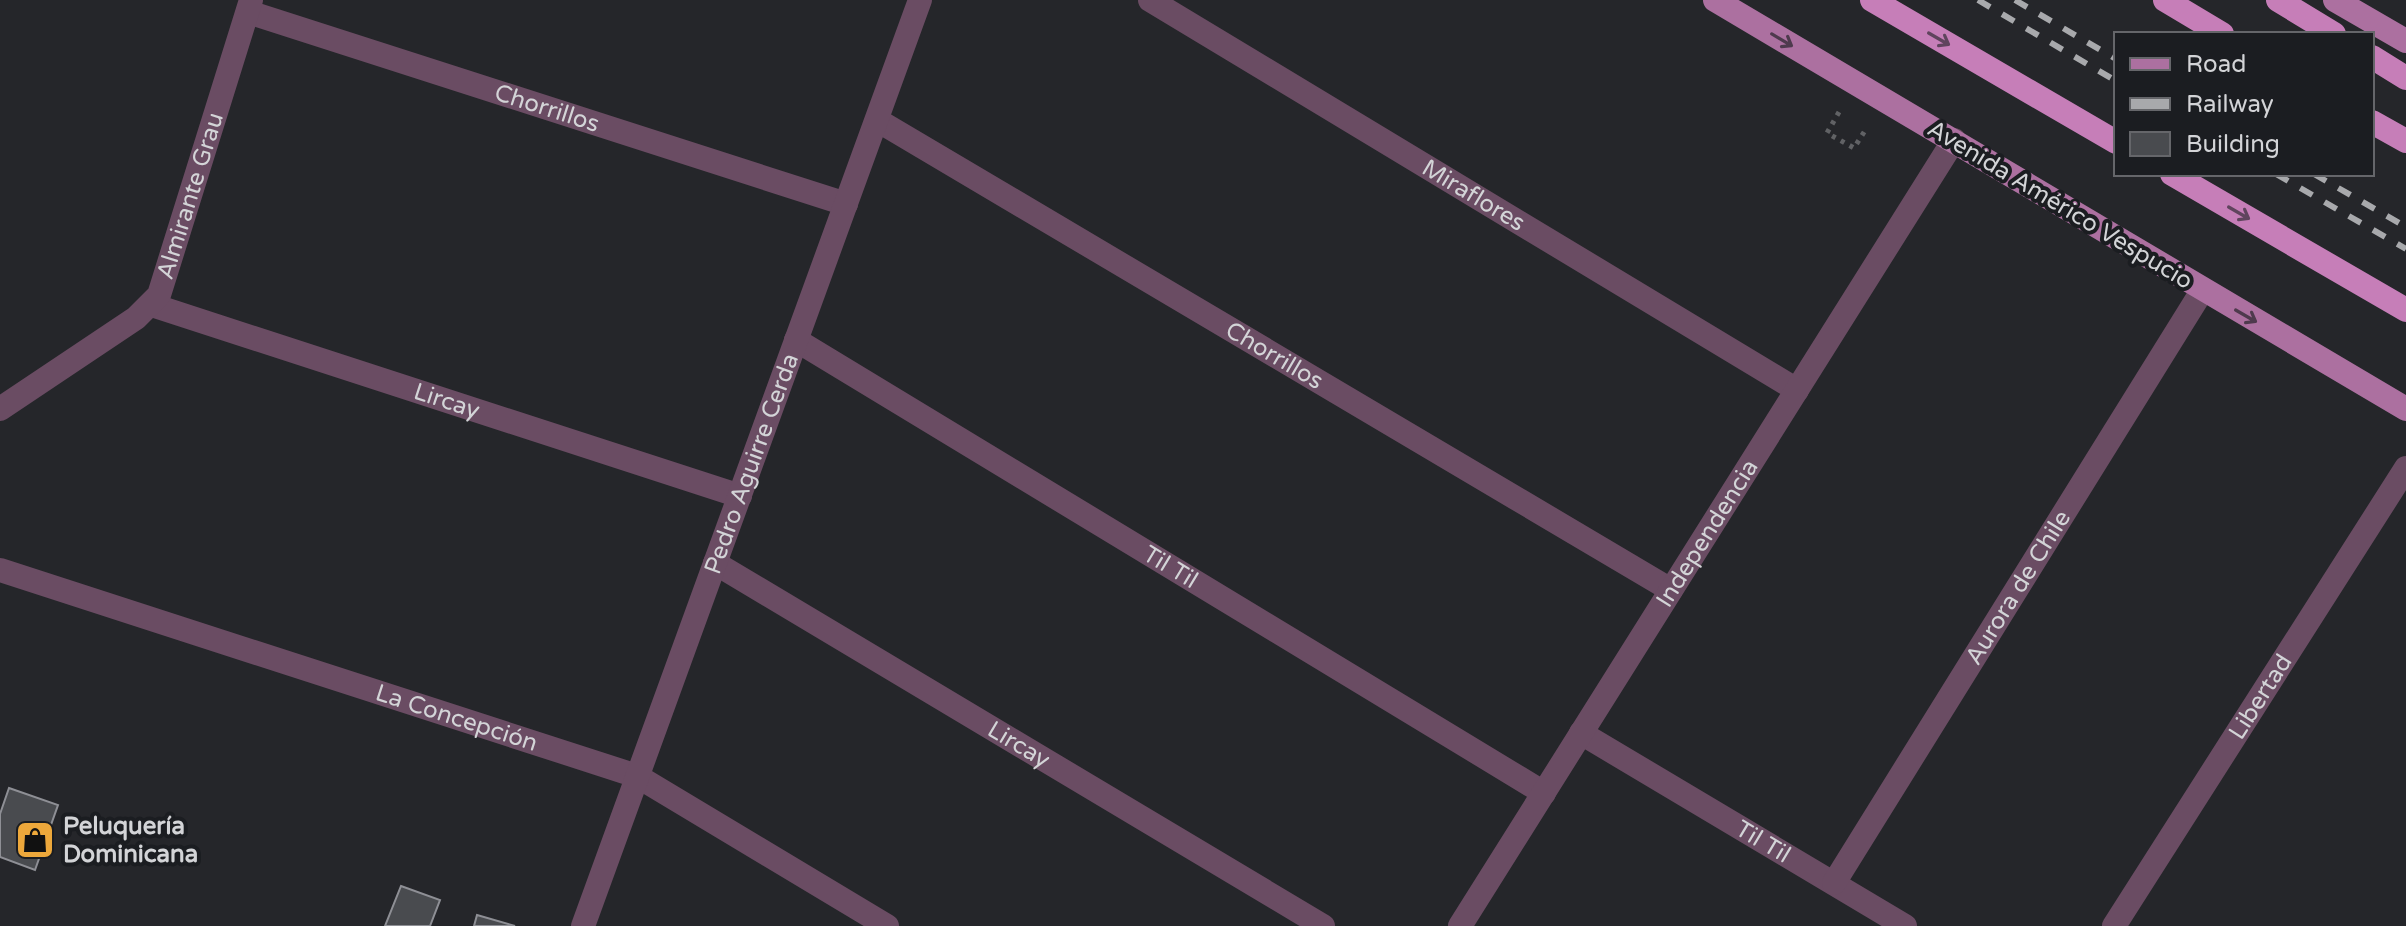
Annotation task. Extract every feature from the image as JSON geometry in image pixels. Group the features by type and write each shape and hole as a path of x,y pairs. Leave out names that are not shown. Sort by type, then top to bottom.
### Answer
{"highway":[{"path":"1872,0 2114,141"},
{"path":"2165,0 2219,32"},
{"path":"2278,0 2331,32"},
{"path":"2374,58 2406,78"},
{"path":"2374,123 2406,141"},
{"path":"2175,176 2406,310"}],"main road":[{"name":"Avenida Américo Vespucio","path":"1715,0 2406,409"},
{"path":"2335,0 2406,41"}],"street":[{"name":"Pedro Aguirre Cerda","path":"583,926 920,0"},
{"name":"Miraflores","path":"1150,0 1797,390"},
{"name":"Chorrillos","path":"250,6 846,204"},
{"name":"Almirante Grau","path":"0,409 152,305 162,285 250,6"},
{"name":"Chorrillos","path":"877,120 1671,590"},
{"name":"Independencia","path":"1460,926 1954,140"},
{"name":"Aurora de Chile","path":"1834,883 2202,291"},
{"name":"Lircay","path":"152,305 740,496"},
{"name":"Til Til","path":"796,340 1544,793"},
{"name":"Libertad","path":"2114,926 2406,468"},
{"name":"Lircay","path":"715,563 1323,926"},
{"name":"La Concepción","path":"0,570 637,776 887,926"},
{"name":"Til Til","path":"1581,733 1905,926"}],"path":[{"path":"1827,133 1854,148 1868,125"}],"building":[{"path":"9,788 58,805 35,870 0,857 0,814"},
{"path":"401,886 440,900 430,926 385,926"},
{"path":"477,915 515,926 474,926"}],"railway":[{"path":"1978,0 2114,80"},
{"path":"2015,0 2114,58"},
{"path":"2279,176 2406,249"},
{"path":"2317,176 2406,227"}],"place":[{"name":"Peluquería Dominicana","path":"35,840"}]}
